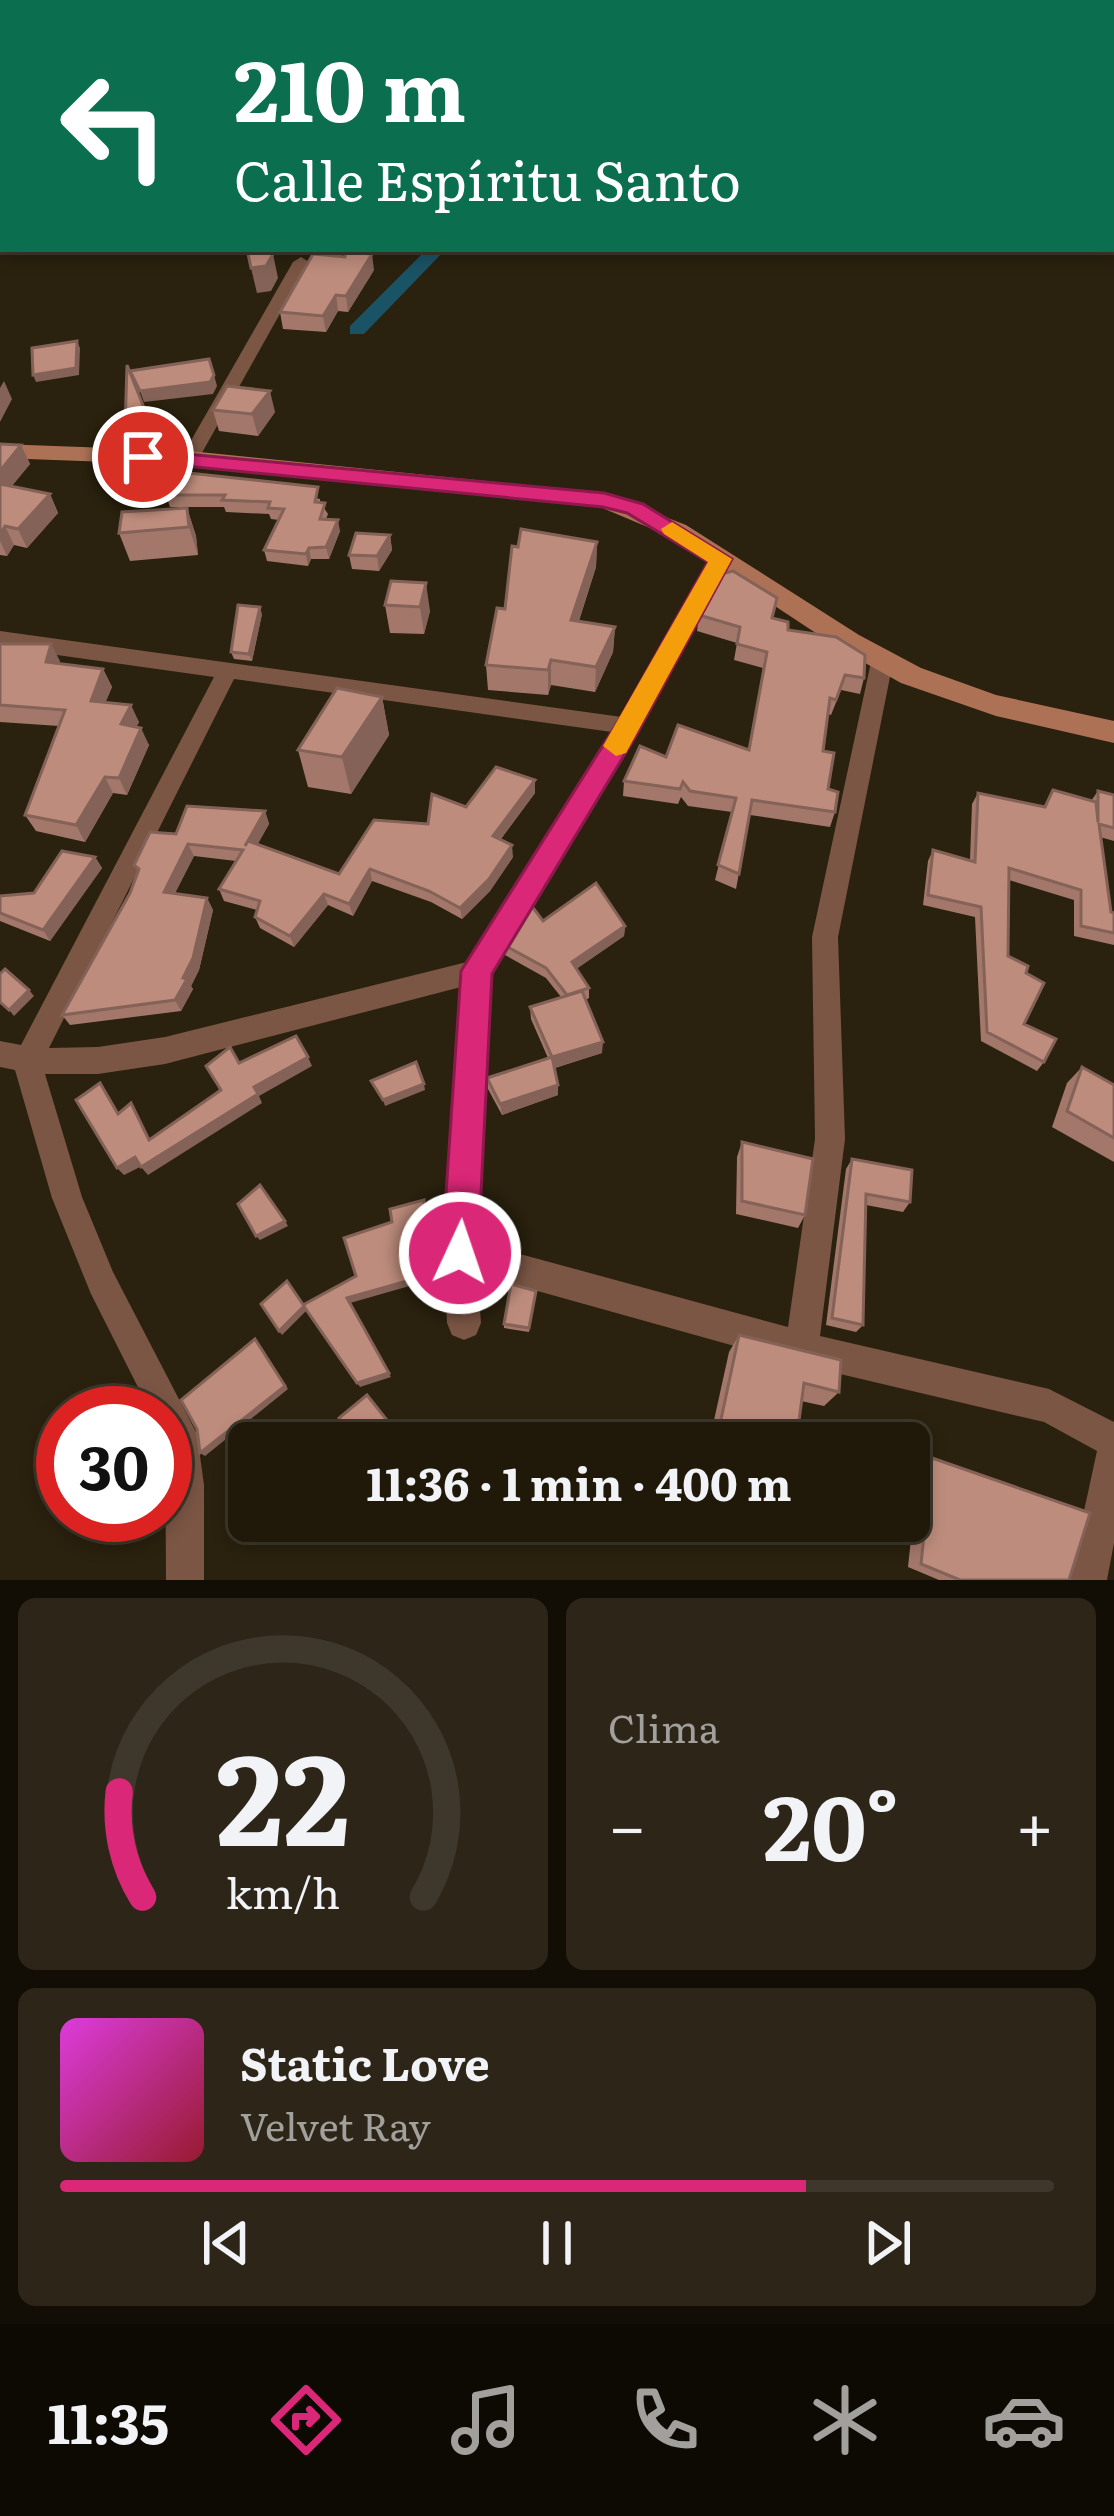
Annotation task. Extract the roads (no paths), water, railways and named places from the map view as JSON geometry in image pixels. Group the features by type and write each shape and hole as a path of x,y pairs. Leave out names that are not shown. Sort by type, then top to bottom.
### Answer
{"main road":[{"path":"0,451 190,458 604,500 635,508 882,662 988,704 1114,732"}],"street":[{"path":"190,458 302,262"},
{"path":"464,1323 460,1253 476,971 628,727 721,559"},
{"path":"0,639 628,727"},
{"path":"802,1348 830,1139 825,937 882,662"},
{"path":"185,1580 186,1485 180,1434 102,1283 14,1058 228,670"},
{"path":"14,1058 105,1060 170,1050 476,971"},
{"path":"460,1253 802,1348 1049,1406 1114,1441"},
{"path":"1088,1580 1114,1452"}],"waterway":[{"path":"357,330 434,252"}]}
